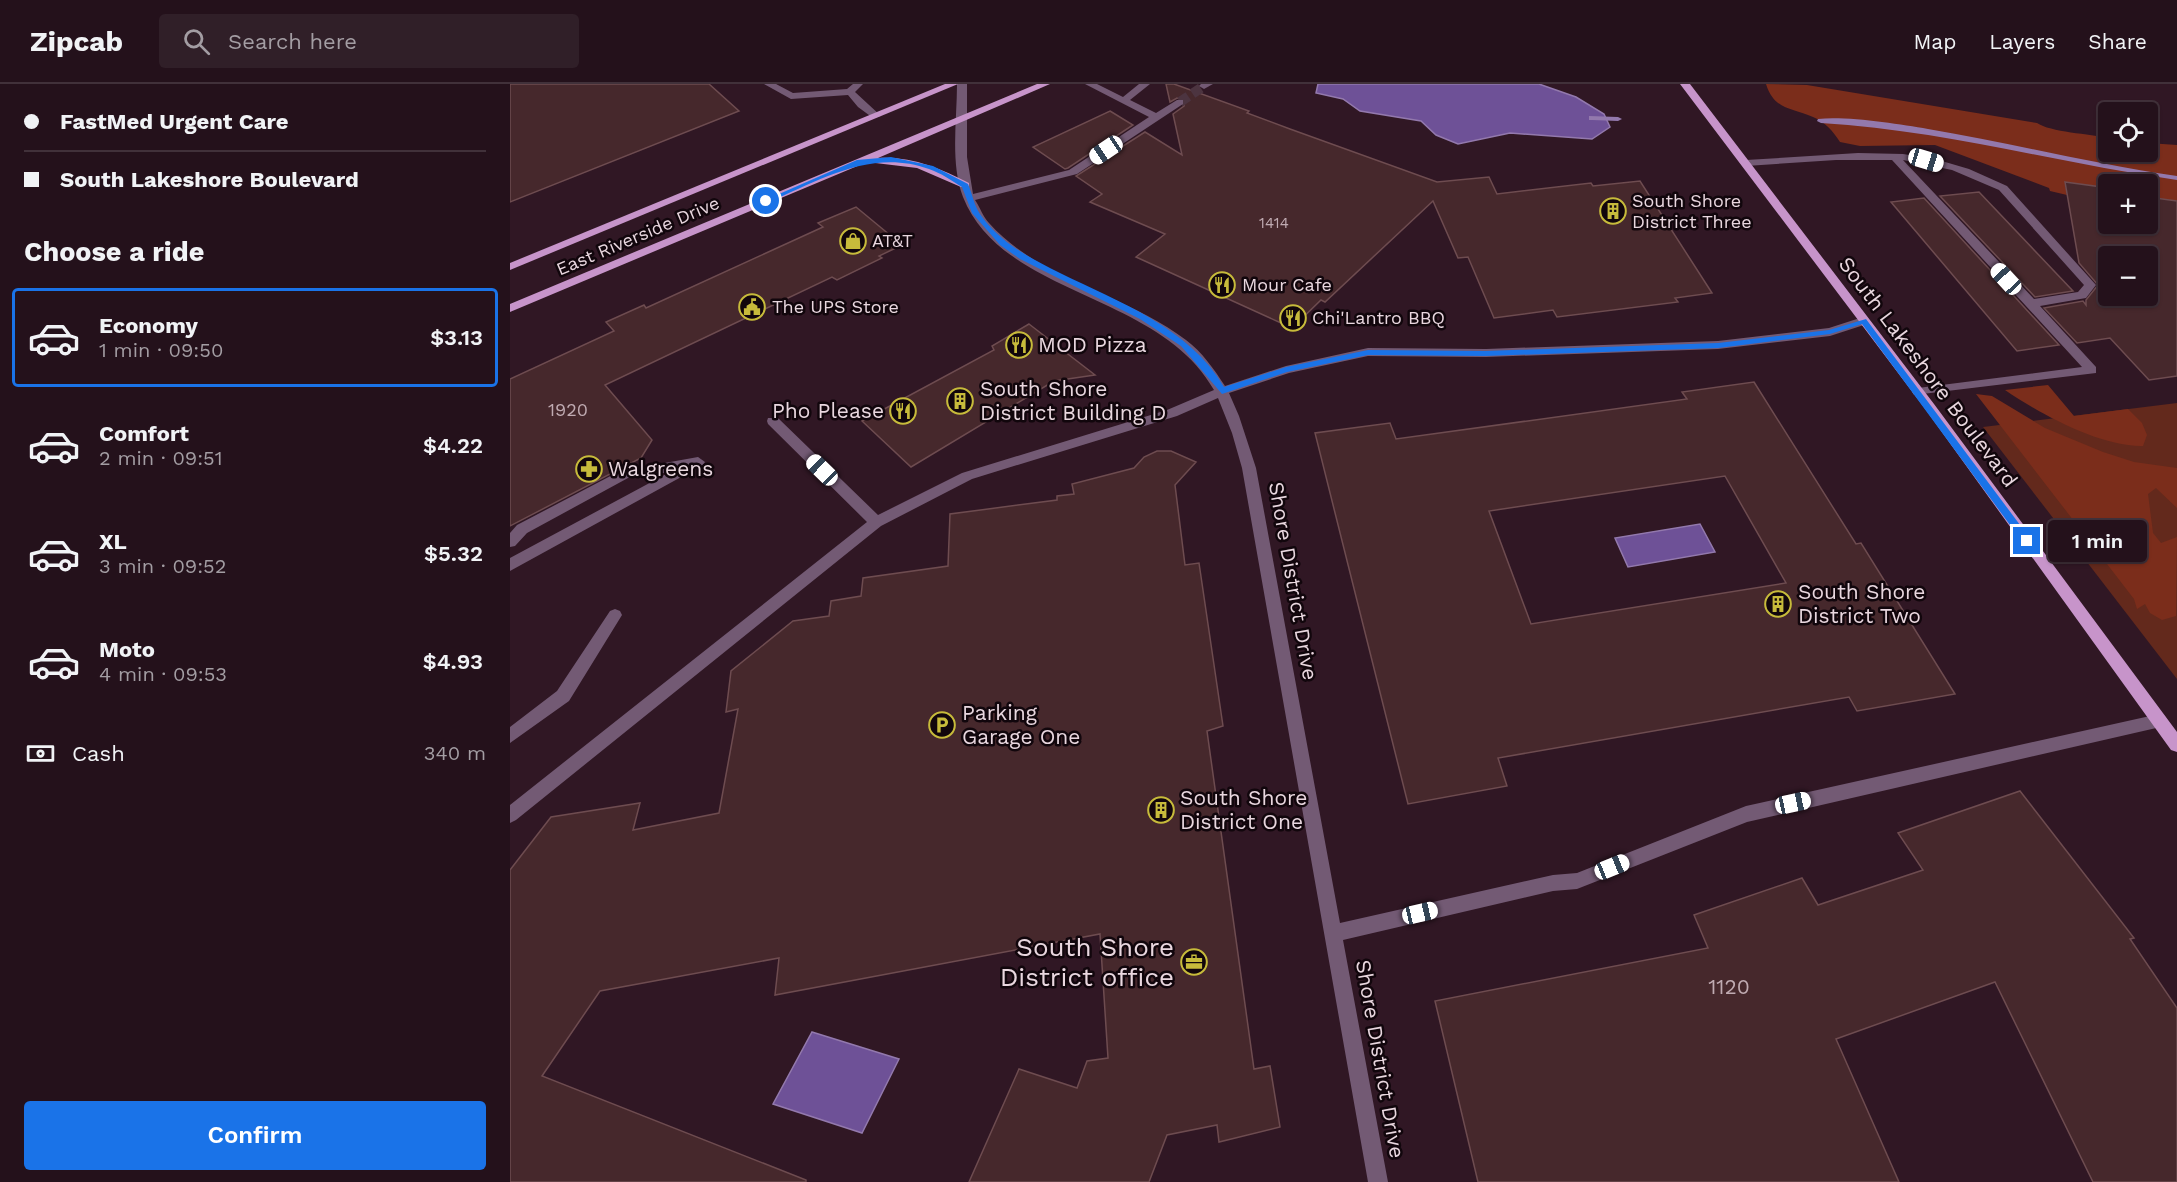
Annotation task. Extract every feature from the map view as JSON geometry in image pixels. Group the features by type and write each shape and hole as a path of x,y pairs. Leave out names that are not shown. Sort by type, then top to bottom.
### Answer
{"main road":[{"name":"East Riverside Drive","path":"510,267 953,84"},
{"name":"East Riverside Drive","path":"510,308 1045,84"},
{"name":"South Lakeshore Boulevard","path":"1685,84 1918,392 2177,745"},
{"path":"859,162 891,159 912,161 931,167 965,185"}],"street":[{"path":"769,84 791,96 850,92 858,84"},
{"name":"Shore District Drive","path":"962,84 965,185 976,213 1003,244 1022,257 1142,317 1184,344 1214,378 1236,418 1249,468 1378,1182"},
{"path":"1090,84 1156,117"},
{"path":"1123,101 1145,84"},
{"path":"850,92 861,105 876,116"},
{"path":"969,198 1073,172 1179,102"},
{"path":"1746,163 1823,157 1895,157 1926,160 1967,172 2003,188 2090,285 2082,295 2033,303"},
{"path":"1895,157 2006,279 2033,303 2092,370 1918,392"},
{"path":"510,815 876,522 967,476 1172,413 1222,391 1286,370 1368,352 1485,353 1718,345 1830,332 1863,321"},
{"path":"773,421 876,522"},
{"path":"510,542 522,529 625,474 698,462 510,565"},
{"path":"510,736 563,696 615,615"},
{"path":"1334,933 1553,883 1577,881 1746,814 2159,721"}],"shaded area":[{"path":"1318,84 1539,84 1576,97 1604,114 1610,127 1592,139 1510,133 1458,144 1436,135 1421,121 1360,111 1343,99 1316,93"},
{"path":"1766,84 1807,85 2037,123 2060,131 2098,136 2098,162 2158,162 2158,144 2177,145 2177,201 2158,198 2158,174 2098,174 2098,186 2065,182 2067,195 2050,191 2049,188 1935,145 1860,146 1840,142 1821,121 1785,107 1769,93"},
{"path":"2048,385 2074,416 2128,409 2142,423 2147,435 2143,446 2126,445 2090,435 2053,419 2005,390"},
{"path":"1976,394 1992,396 2045,428 2103,452 2134,462 2177,468 2177,508 2156,488 2148,494 2153,533 2161,543 2177,537 2176,616 2162,620 2150,613 2145,604 2137,609 2134,599"},
{"path":"2177,403 2177,679 1983,427"},
{"path":"1700,524 1715,552 1628,567 1615,538"},
{"path":"812,1032 899,1059 862,1133 773,1104"}],"building":[{"path":"510,84 709,84 739,111 510,202"},
{"path":"1166,84 1174,84 1249,111 1247,113 1437,182 1489,177 1497,194 1591,183 1593,186 1640,181 1712,293 1675,298 1678,302 1557,317 1553,310 1494,318 1468,257 1458,258 1433,201 1325,302 1321,300 1292,328 1136,257 1165,234 1090,202 1102,194 1076,176 1145,132 1182,155 1173,114 1184,106 1185,100 1177,98 1170,102"},
{"path":"1110,111 1133,125 1068,168 1065,169 1033,147"},
{"path":"2065,182 2098,186 2098,234 2158,234 2158,198 2177,201 2177,376 2149,380 2110,338 2077,343 2044,308 2083,301 2086,305 2086,300 2098,285 2079,263"},
{"path":"1979,192 2073,291 2035,297 1940,196"},
{"path":"1924,198 2059,345 2017,351 1891,202"},
{"path":"856,207 902,245 879,256 882,258 837,280 832,277 605,385 652,440 641,458 510,526 510,379 614,331 606,322 644,305 646,308 823,227 818,223"},
{"name":"South Shore District Building D","path":"1029,324 1095,375 1054,381 911,467 862,421 994,350 992,346"},
{"name":"South Shore District Two","path":"1754,382 1856,544 1861,543 1955,694 1857,711 1849,697 1498,758 1507,786 1408,804 1315,433 1390,423 1396,439 1687,399 1682,392","holes":["1725,476 1786,583 1531,624 1489,511"]},
{"name":"South Shore District One","path":"1157,451 1171,451 1196,462 1175,485 1185,565 1199,563 1223,726 1207,731 1254,1069 1270,1066 1280,1127 1219,1142 1217,1125 1167,1135 1149,1182 969,1182 1019,1069 1077,1088 1087,1061 1108,1058 1100,934 775,995 779,958 600,991 542,1076 806,1180 806,1182 510,1182 510,870 551,817 640,803 633,830 719,813 738,709 726,712 731,671 793,621 829,616 831,601 861,596 863,578 948,566 950,514 1057,500 1057,496 1074,494 1072,484 1134,468 1144,457"},
{"path":"2020,791 2134,938 2130,939 2177,1008 2177,1182 2093,1182 1995,982 1836,1039 1899,1182 1478,1182 1435,1001 1708,948 1694,915 1802,878 1818,905 1923,870 1898,833"}],"waterway":[{"path":"1592,118 1618,119"},
{"path":"1821,121 1866,123 1955,136 2132,172 2177,178"}],"tunnel":[{"path":"1180,102 1204,86"}],"place":[{"name":"South Shore District Three","path":"1613,211"},
{"name":"AT&T","path":"853,241"},
{"name":"Mour Cafe","path":"1222,285"},
{"name":"The UPS Store","path":"752,307"},
{"name":"Chi'Lantro BBQ","path":"1293,318"},
{"name":"MOD Pizza","path":"1019,345"},
{"name":"South Shore District Building D","path":"960,401"},
{"name":"Pho Please","path":"903,411"},
{"name":"Walgreens","path":"589,469"},
{"name":"South Shore District Two","path":"1778,604"},
{"name":"Parking Garage One","path":"942,725"},
{"name":"South Shore District One","path":"1161,810"},
{"name":"South Shore District office","path":"1194,962"}],"route":[{"path":"766,201 859,162 891,159 912,161 931,167 965,185 976,213 1003,244 1022,257 1142,317 1184,344 1214,378 1222,391 1286,370 1368,352 1485,353 1718,345 1830,332 1863,321 1930,407 2027,541"}]}
